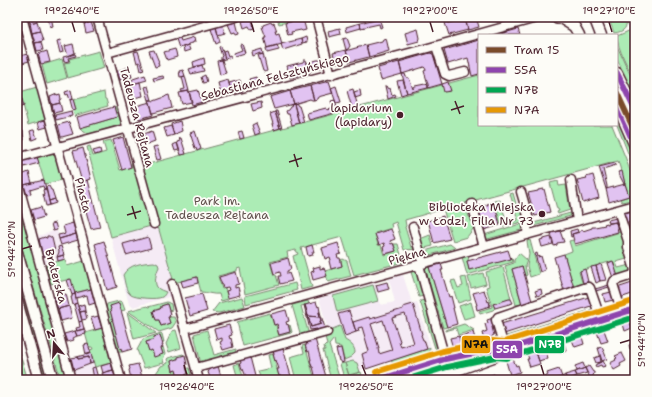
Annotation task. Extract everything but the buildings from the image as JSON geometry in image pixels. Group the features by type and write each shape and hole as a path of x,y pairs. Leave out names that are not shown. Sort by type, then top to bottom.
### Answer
{"main road":[{"path":"569,17 578,32"},
{"path":"594,17 601,34"},
{"path":"618,75 635,110"},
{"path":"618,107 635,146"},
{"path":"17,252 53,380"},
{"path":"17,301 18,313 39,380"},
{"path":"430,380 450,376 499,355 505,350 635,309"},
{"path":"378,380 445,359 495,349 505,350"}],"street":[{"name":"Piasta","path":"22,17 121,380"},
{"name":"Tadeusza Rejtana","path":"97,17 154,224"},
{"path":"107,53 236,17"},
{"path":"316,17 331,75"},
{"name":"Sebastiana Felsztyńskiego","path":"479,34 540,17"},
{"path":"552,17 562,20 578,32"},
{"name":"Sebastiana Felsztyńskiego","path":"17,158 331,75 478,34"},
{"path":"436,46 445,74 449,76 465,72"},
{"name":"Braterska","path":"17,179 71,380"},
{"path":"571,180 577,221"},
{"path":"522,192 528,216 527,235"},
{"path":"472,204 484,247"},
{"name":"Piękna","path":"185,329 635,205"},
{"path":"618,210 628,241 628,247 635,271 632,275 613,282 622,313"},
{"path":"413,227 421,265 450,376"},
{"path":"172,284 199,380"},
{"path":"505,350 496,320 498,316 587,287 590,288 600,320"},
{"path":"196,368 326,332"}],"shaded area":[{"path":"157,224 174,283 172,296 133,307 129,304 111,237"},
{"path":"57,230 65,259 46,265 38,236"},
{"path":"403,275 412,303 417,302 431,348 360,370 361,372 349,376 335,328 328,330 319,298 375,283 381,305 395,302 389,279"},
{"path":"91,353 98,378 90,380 77,380 71,358"}],"green space":[{"path":"276,17 306,17 279,24"},
{"path":"608,17 625,17 625,28 614,33"},
{"path":"631,30 635,39 635,81 621,52 618,36"},
{"path":"618,48 635,85 635,101 618,60"},
{"path":"99,51 104,68 68,78 64,63 70,62 69,59"},
{"path":"62,59 67,78 47,84 42,65"},
{"name":"Park im. Tadeusza Rejtana","path":"478,75 478,126 612,126 635,185 635,199 622,202 620,199 629,196 618,161 465,203 469,217 474,218 476,225 467,237 453,241 443,209 405,220 405,227 411,247 416,246 418,249 404,250 396,222 391,224 392,228 375,233 378,245 381,245 384,255 396,251 394,244 398,244 403,262 354,275 342,237 301,248 312,287 301,290 293,256 298,254 296,250 287,252 288,257 270,262 279,285 245,294 240,268 237,269 237,271 218,276 222,289 225,288 228,299 221,301 219,294 201,292 197,277 174,283 141,166"},
{"path":"618,83 635,119 635,137 618,99"},
{"path":"37,87 45,120 28,125 20,92"},
{"path":"104,92 108,106 77,115 75,117 73,111 76,109 73,100"},
{"path":"114,107 116,108 121,123 119,125 89,134 80,128 117,117"},
{"path":"618,117 635,158 635,171 617,126"},
{"path":"111,140 120,170 132,167 131,163 133,162 141,190 139,193 141,200 144,202 151,226 111,237 87,147 90,146 93,156 106,152 103,142"},
{"path":"52,153 55,156 62,180 45,184 37,157"},
{"path":"558,181 559,186 566,185 570,210 558,214 557,212 559,211 557,209 550,183"},
{"path":"17,191 34,259 69,380 61,380 17,232"},
{"path":"513,193 518,211 524,210 526,217 522,222 506,226 509,222 518,220 510,194"},
{"path":"500,200 507,223 504,227 501,225 494,201"},
{"path":"574,212 574,215 530,227 530,224"},
{"path":"619,217 629,256 627,259 616,262 618,268 630,265 631,271 618,277 612,261 580,271 583,285 574,289 564,254 572,251 569,241 573,240 575,246 620,232 616,218"},
{"path":"525,224 525,229 484,240 484,235"},
{"path":"430,235 433,246 421,249 420,239"},
{"path":"530,240 539,274 530,277 527,266 529,254 527,241"},
{"path":"450,244 455,248 423,257 421,252"},
{"path":"519,253 527,260 525,266 527,275 525,276 522,266 512,269 522,304 516,305 505,266 514,263 514,260"},
{"path":"468,256 469,261 467,261 469,270 512,258 513,262 467,275 462,257"},
{"path":"65,259 67,266 84,261 91,289 75,293 70,279 51,284 46,265"},
{"path":"343,259 347,261 351,276 328,282 325,271 342,266 341,260"},
{"path":"154,262 158,264 159,267 156,277 156,285 159,289 166,292 163,297 151,298 131,295 126,288 123,275 132,266"},
{"path":"429,267 447,327 443,328 425,268"},
{"path":"503,267 511,299 493,304 495,308 493,310 480,314 479,311 492,307 486,287 489,286 486,272"},
{"path":"17,270 48,380 46,380 39,362 17,283"},
{"path":"417,271 424,296 419,297 411,272"},
{"path":"483,273 486,284 471,288 468,277"},
{"path":"466,277 471,299 458,303 451,281 455,280 458,288 463,286 461,278"},
{"path":"295,283 297,290 246,304 245,296"},
{"path":"373,285 378,301 337,312 333,296"},
{"path":"242,297 245,306 219,313 212,312 219,303"},
{"path":"425,300 439,350 435,348 420,301"},
{"path":"119,301 122,302 125,310 121,311 119,304 110,306 110,310 122,352 118,351 106,309 107,304"},
{"path":"308,301 309,304 301,306 309,335 306,337 300,333 292,305"},
{"path":"167,302 171,304 172,310 169,311 167,304 153,311 156,320 159,320 161,326 170,323 168,317 174,317 176,322 172,328 159,332 128,311 148,307"},
{"path":"471,302 475,316 464,319 459,306"},
{"path":"593,309 596,316 505,343 503,337"},
{"path":"127,312 156,333 134,339"},
{"path":"270,313 274,325 276,325 279,336 290,332 290,325 292,332 291,333 243,346 237,322"},
{"path":"464,324 474,330 458,335 456,328 445,331 445,330"},
{"path":"340,326 345,340 353,347 355,353 351,357 344,360 341,347 335,346 334,339 329,345 340,380 331,380 323,350 325,350 324,346 327,345 325,336 331,334 330,330"},
{"path":"102,328 111,363 95,367 90,350 93,349 92,347 89,347 85,333"},
{"path":"176,330 181,348 169,352 166,344 172,331"},
{"path":"207,330 214,355 236,349 235,356 201,364 194,334"},
{"path":"161,333 164,342 162,342 160,335 146,342 149,351 152,350 154,356 163,354 161,348 163,347 165,354 163,360 164,363 144,368 137,350 143,339"},
{"path":"17,345 28,380 23,380 17,356"},
{"path":"305,345 315,380 296,380 290,357 304,353 302,346"},
{"path":"431,348 427,353 394,364 391,360"},
{"path":"273,354 280,380 261,380 258,371 271,368 268,355"},
{"path":"184,355 171,361 173,371 189,368 191,375 190,377 171,380 154,376 161,366 168,363 168,358"},
{"path":"353,361 357,363 360,372 349,375 345,363"},
{"path":"239,363 244,380 235,380 238,379 234,365"},
{"path":"345,363 349,376 361,372 362,375 343,380 344,378 340,364"}],"tram line":[{"name":"15","path":"618,95 635,132"}],"transit line":[{"name":"55A","path":"618,75 635,110"},
{"name":"55A","path":"618,107 635,146"},
{"name":"N7A","path":"376,372 443,351 493,341 504,342 633,301"},
{"name":"55A","path":"378,380 445,359 495,349 505,350 635,309"},
{"name":"N7B","path":"405,380 447,367 495,357 507,358 635,317"}],"place":[{"name":"lapidarium (lapidary)","path":"400,115"},
{"name":"Biblioteka Miejska w Łodzi, Filia Nr 73","path":"542,214"}]}
